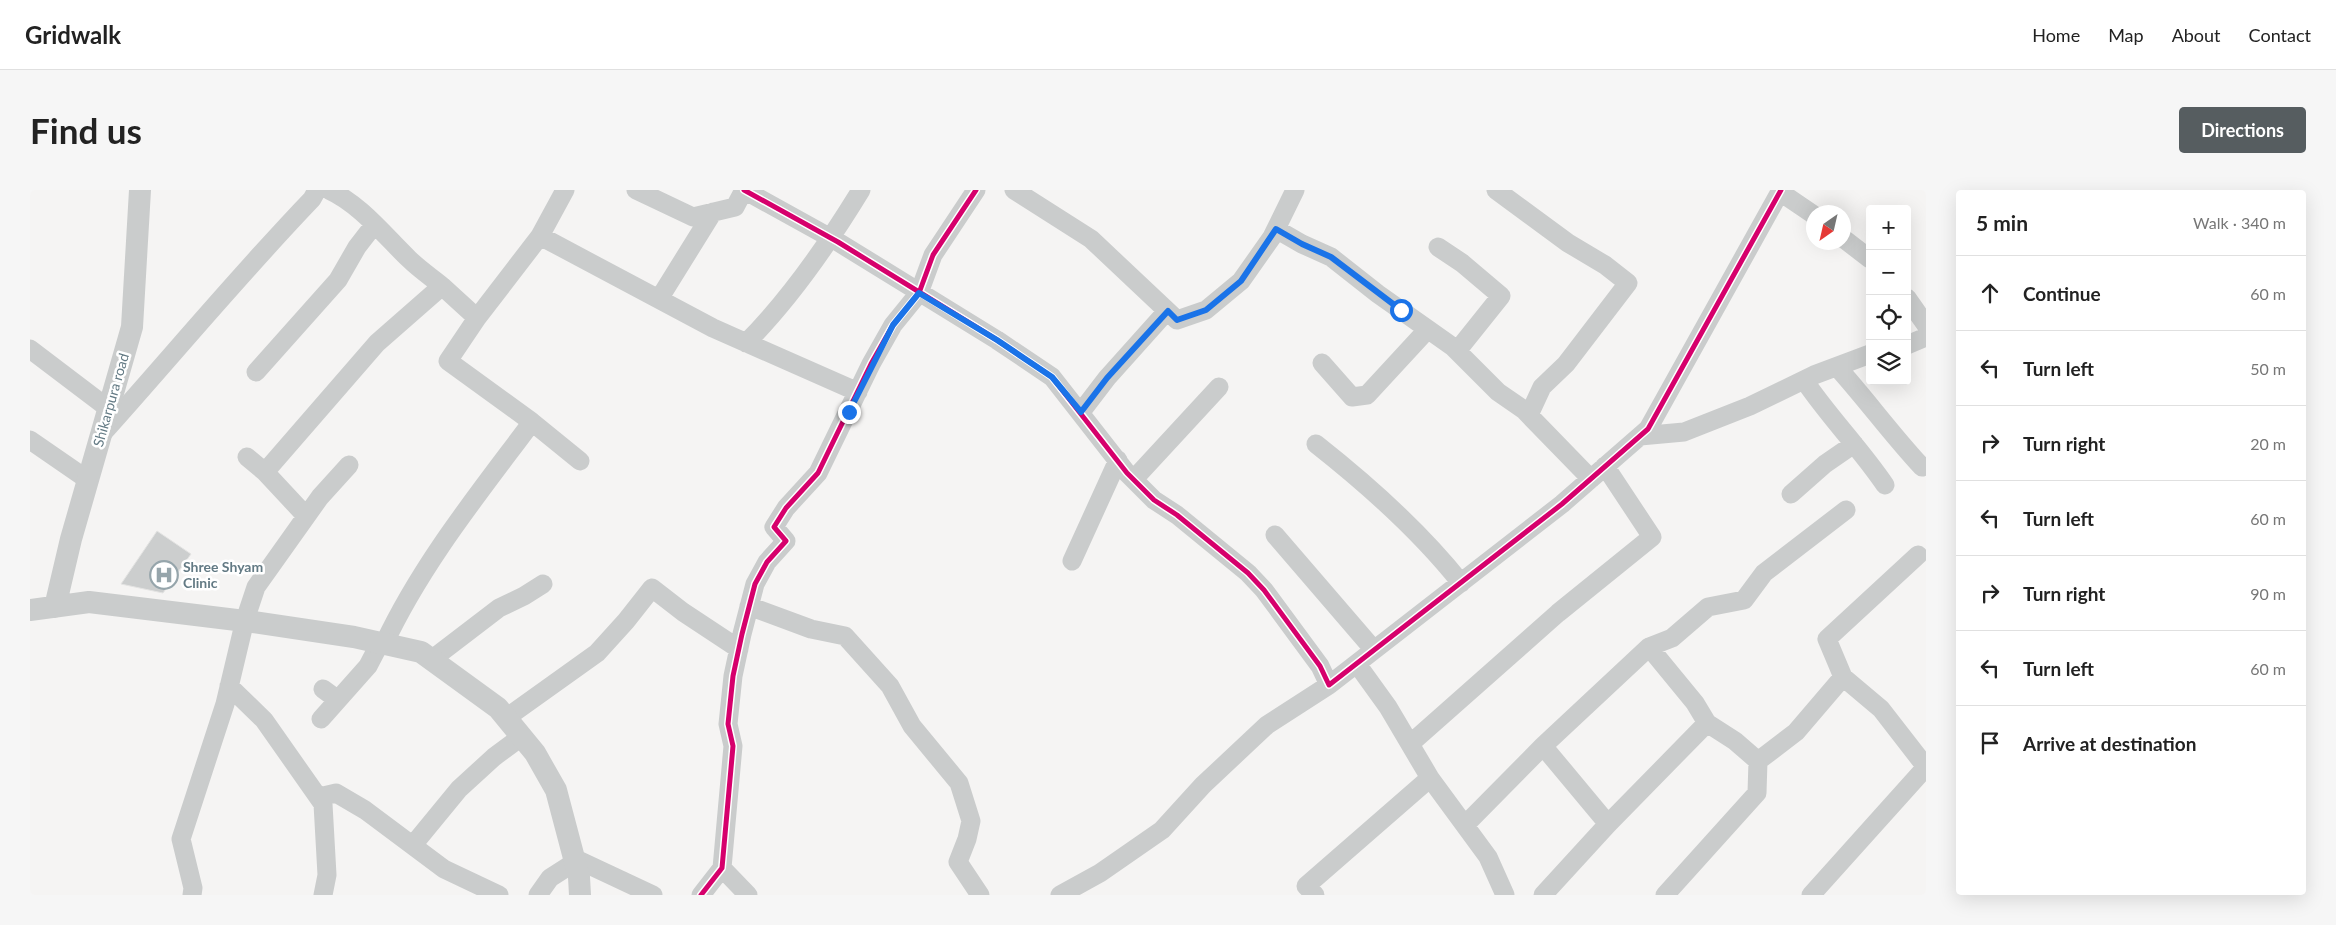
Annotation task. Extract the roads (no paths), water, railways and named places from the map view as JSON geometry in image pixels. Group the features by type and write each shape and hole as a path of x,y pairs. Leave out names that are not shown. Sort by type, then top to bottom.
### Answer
{"street":[{"name":"Shikarpura road","path":"55,607 88,480 132,327 140,190"},
{"path":"101,435 318,190"},
{"path":"329,190 337,194 374,225 411,261 477,318"},
{"path":"565,190 540,236 477,318 448,361 532,422 580,461"},
{"path":"636,190 693,216 735,207 744,190 832,238 997,340 1052,377 1118,460 1154,500 1177,515 1248,573 1264,590 1320,666 1329,685"},
{"path":"746,342 772,317 832,238 861,190"},
{"path":"701,895 722,868 733,746 728,724 739,648 755,584 767,562 786,541 774,527 786,508 818,473 893,325 919,293 932,255 976,190"},
{"path":"1014,190 1091,239 1177,320 1206,310 1241,281 1276,229 1295,190"},
{"path":"1496,190 1568,243 1605,265 1628,283 1566,364 1542,388 1529,415"},
{"path":"1060,895 1100,873 1162,830 1203,785 1267,725 1329,685 1562,504 1640,436 1648,428 1781,191 1806,209"},
{"path":"659,299 713,212"},
{"path":"256,372 286,336 311,312 338,280 357,247 374,225"},
{"path":"1276,229 1302,244 1331,257 1457,351 1498,392 1598,472 1652,537 1558,613 1410,744"},
{"path":"540,236 659,299 746,342 858,392"},
{"path":"1851,244 1866,256"},
{"path":"1438,247 1462,263 1501,296 1457,351"},
{"path":"266,472 377,343 442,286"},
{"path":"1911,304 1926,325"},
{"path":"1081,412 1107,378 1168,311"},
{"path":"1322,363 1352,397 1367,395 1388,374 1408,348 1427,330"},
{"path":"1911,343 1926,337"},
{"path":"30,349 109,409"},
{"path":"1640,436 1684,432 1750,406 1804,380 1866,356"},
{"path":"1837,367 1922,467"},
{"path":"1804,380 1821,405 1865,455 1885,485"},
{"path":"1134,479 1219,387"},
{"path":"321,719 330,695 368,666 399,611 417,586 442,544 532,422"},
{"path":"30,440 88,480"},
{"path":"1316,444 1370,487 1444,562 1460,583"},
{"path":"1791,494 1826,464 1854,444"},
{"path":"247,457 266,472 306,516"},
{"path":"1072,560 1118,460"},
{"path":"192,895 193,888 181,839 230,686 245,620 256,587 320,497 349,464"},
{"path":"1465,825 1542,746 1649,647 1672,638 1708,607 1744,600 1764,573 1846,510"},
{"path":"1275,536 1374,650"},
{"path":"1811,895 1926,767 1881,709 1843,677 1827,640 1918,555"},
{"path":"431,660 499,608 543,584"},
{"path":"506,718 597,653 652,588 683,612 739,648"},
{"path":"30,610 89,602 245,620 382,643 421,652 498,708 535,754 556,790 574,860 580,895"},
{"path":"749,606 811,629 845,636 890,686 912,726 959,782 971,821 967,839 958,862 980,895"},
{"path":"1649,647 1695,703 1707,723 1735,741 1758,761"},
{"path":"1356,664 1388,707 1430,778 1488,857 1505,895"},
{"path":"1758,761 1796,732 1843,677"},
{"path":"230,686 264,720 324,804 327,832 327,875 323,895"},
{"path":"1543,895 1608,824 1707,723"},
{"path":"413,845 459,789 521,737"},
{"path":"1542,746 1608,824"},
{"path":"1665,895 1757,793 1758,761"},
{"path":"1315,895 1306,886 1430,778"},
{"path":"319,797 336,793 365,810 444,869 499,895"},
{"path":"538,895 550,878 574,860"},
{"path":"574,860 653,895"},
{"path":"722,868 748,895"}],"place":[{"name":"Shree Shyam Clinic","path":"164,575"}]}
